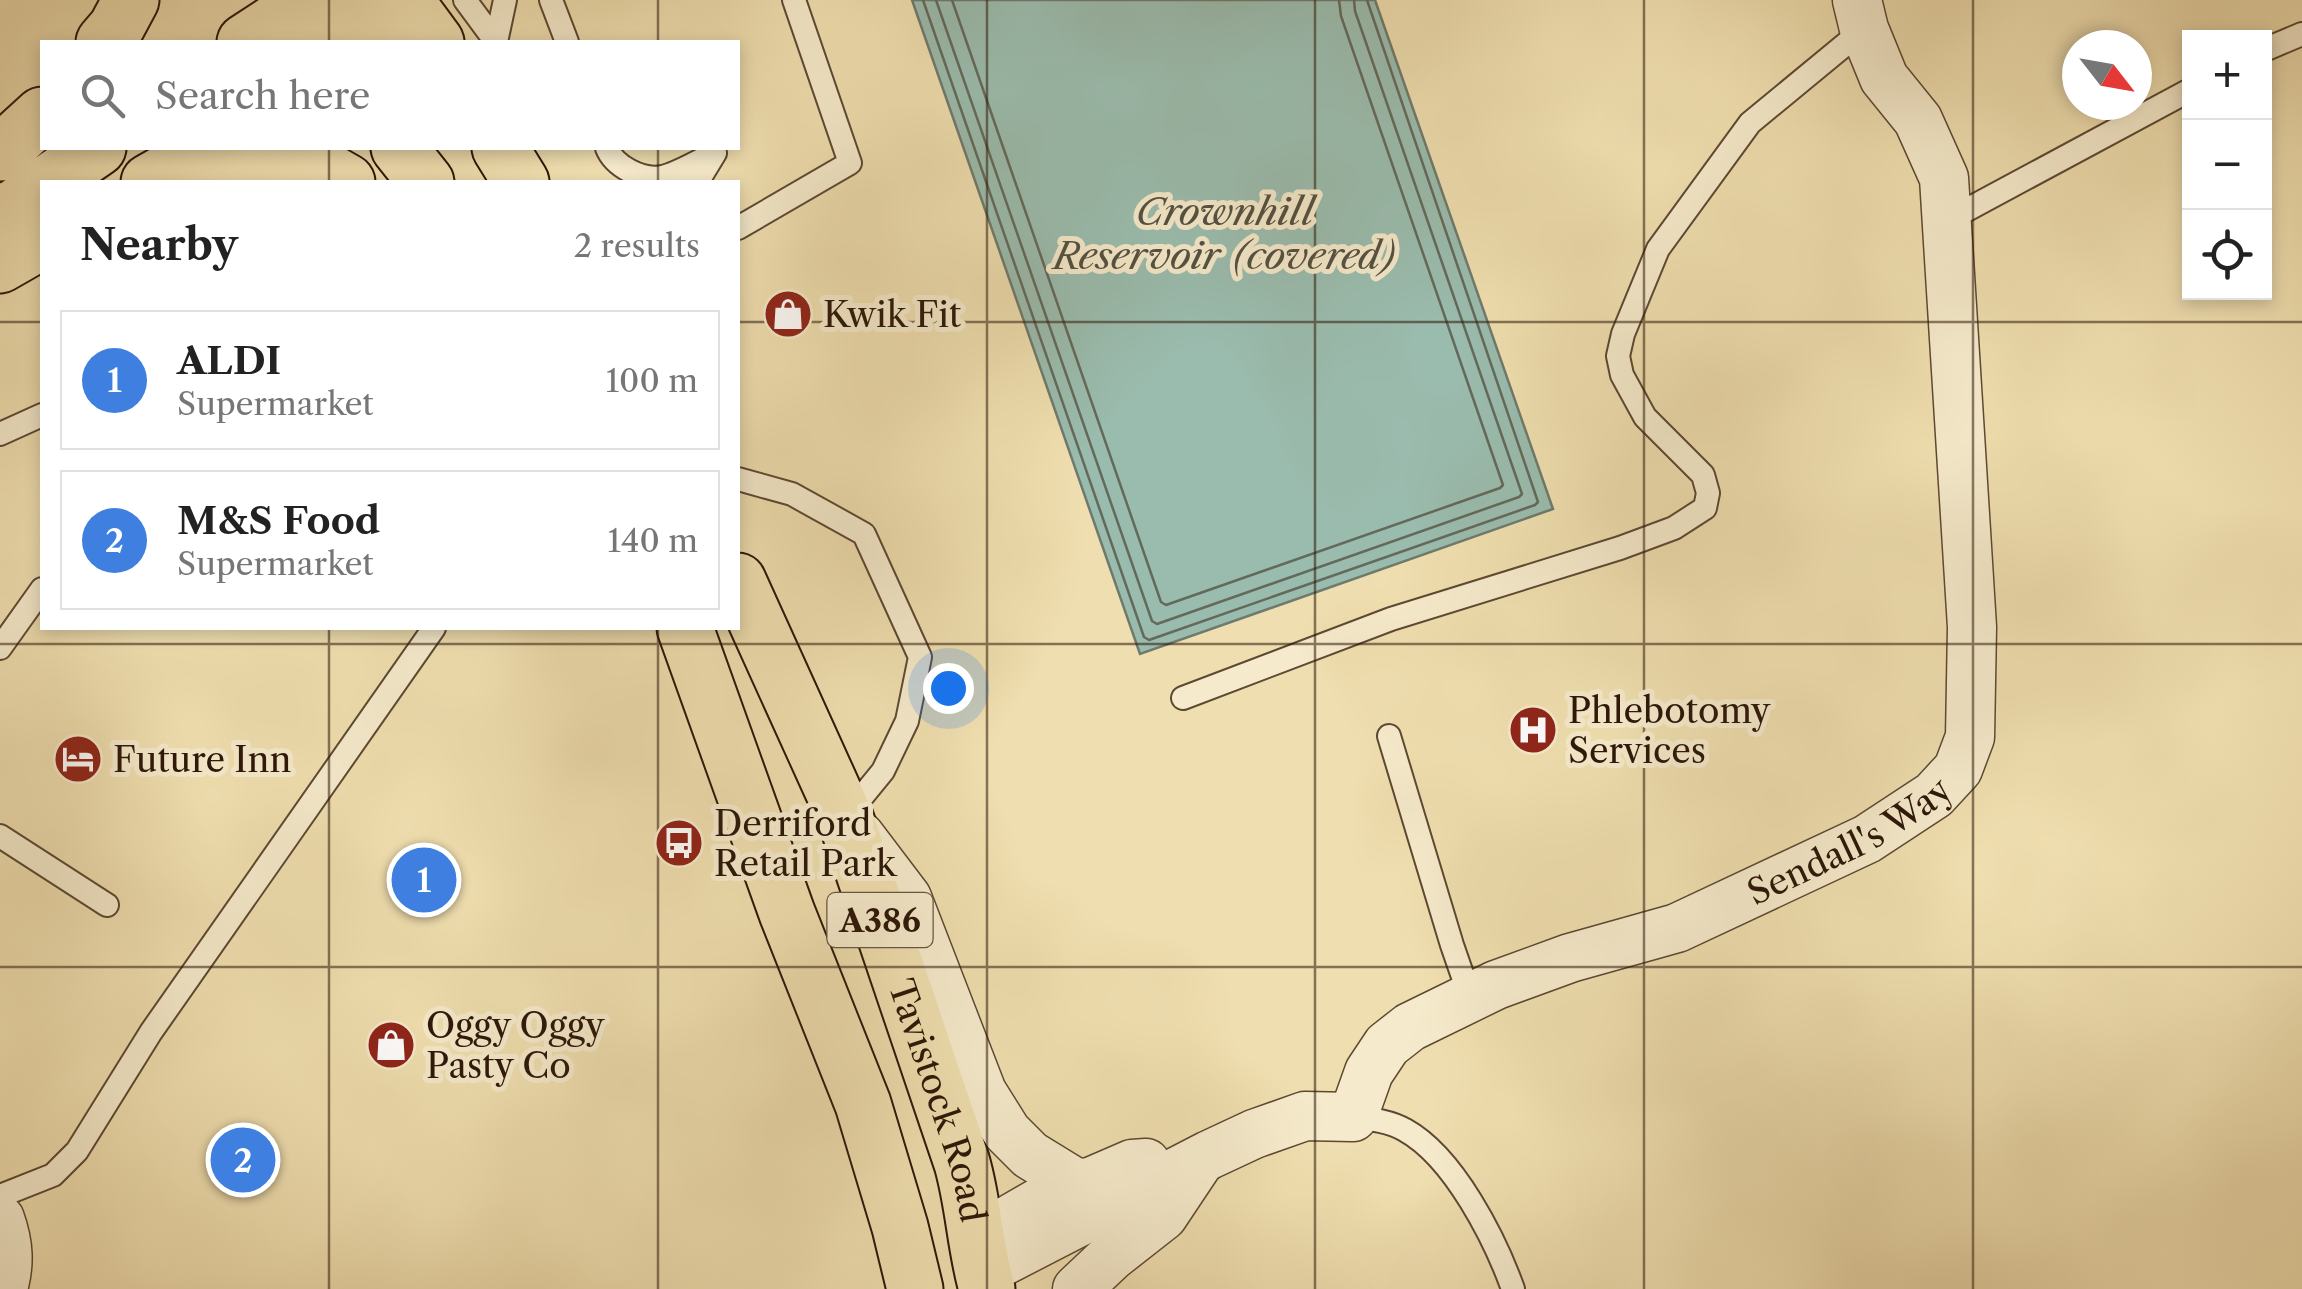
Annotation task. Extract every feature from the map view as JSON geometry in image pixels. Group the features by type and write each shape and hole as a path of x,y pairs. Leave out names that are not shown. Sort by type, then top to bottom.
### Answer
{"main road":[{"path":"106,40 131,0"},
{"path":"405,0 435,40"},
{"path":"252,40 315,17 376,21 413,40"},
{"path":"0,153 40,116"},
{"path":"52,180 95,150"},
{"path":"401,150 424,180"},
{"path":"501,150 519,180"},
{"path":"153,180 204,151 288,154 344,180"},
{"path":"0,214 40,188"},
{"path":"0,265 40,243"},
{"name":"Tavistock Road","path":"740,585 846,818 972,1196 979,1283"},
{"name":"Tavistock Road","path":"686,630 787,913 863,1104 914,1282"},
{"name":"A386","path":"914,1282 979,1283"}],"street":[{"name":"Sendall's Way","path":"1353,1117 1368,1072 1387,1045 1410,1027 1496,985 1570,958 1677,928 1867,838 1934,795 1958,769 1970,737 1972,627 1944,178 1918,120 1884,78 1861,14"},
{"path":"846,818 907,898 982,1092 1008,1132 1030,1155 1074,1182"},
{"path":"979,1283 1201,1159 1254,1134 1305,1116 1353,1117"},
{"path":"979,1283 1005,1222 1074,1182 1088,1182 1132,1164 1201,1159"},
{"path":"1078,1289 1163,1216 1201,1159"},
{"path":"0,1220 7,1238 9,1268 3,1289"}],"lane":[{"path":"465,0 495,40"},
{"path":"496,40 505,0"},
{"path":"551,0 567,40"},
{"path":"740,227 850,163 794,0"},
{"path":"1183,698 1391,619 1620,548 1674,528 1705,508 1708,493 1703,475 1645,417 1622,375 1618,356 1623,334 1658,249 1750,123 1861,14"},
{"path":"2272,47 2301,36"},
{"path":"1948,220 2182,94"},
{"path":"524,150 532,180"},
{"path":"608,150 633,176"},
{"path":"633,176 630,172 660,178 715,154 698,180"},
{"path":"0,434 40,417"},
{"path":"740,481 792,494 864,534 920,656 908,720 883,771 846,818"},
{"path":"0,648 40,593"},
{"path":"0,1196 53,1175 78,1151 151,1032 433,630"},
{"path":"1389,736 1470,998"},
{"path":"0,836 106,904"},
{"path":"1353,1117 1405,1129 1430,1149 1466,1192 1513,1289"}],"water":[{"name":"Crownhill Reservoir (covered)","path":"912,0 1375,0 1553,509 1140,654"}],"place":[{"name":"Kwik Fit","path":"788,314"},
{"name":"Phlebotomy Services","path":"1533,730"},
{"name":"Future Inn","path":"78,759"},
{"name":"Derriford Retail Park","path":"679,843"},
{"name":"ALDI","path":"424,880"},
{"name":"Oggy Oggy Pasty Co","path":"391,1045"},
{"name":"M&S Food","path":"243,1160"}]}
